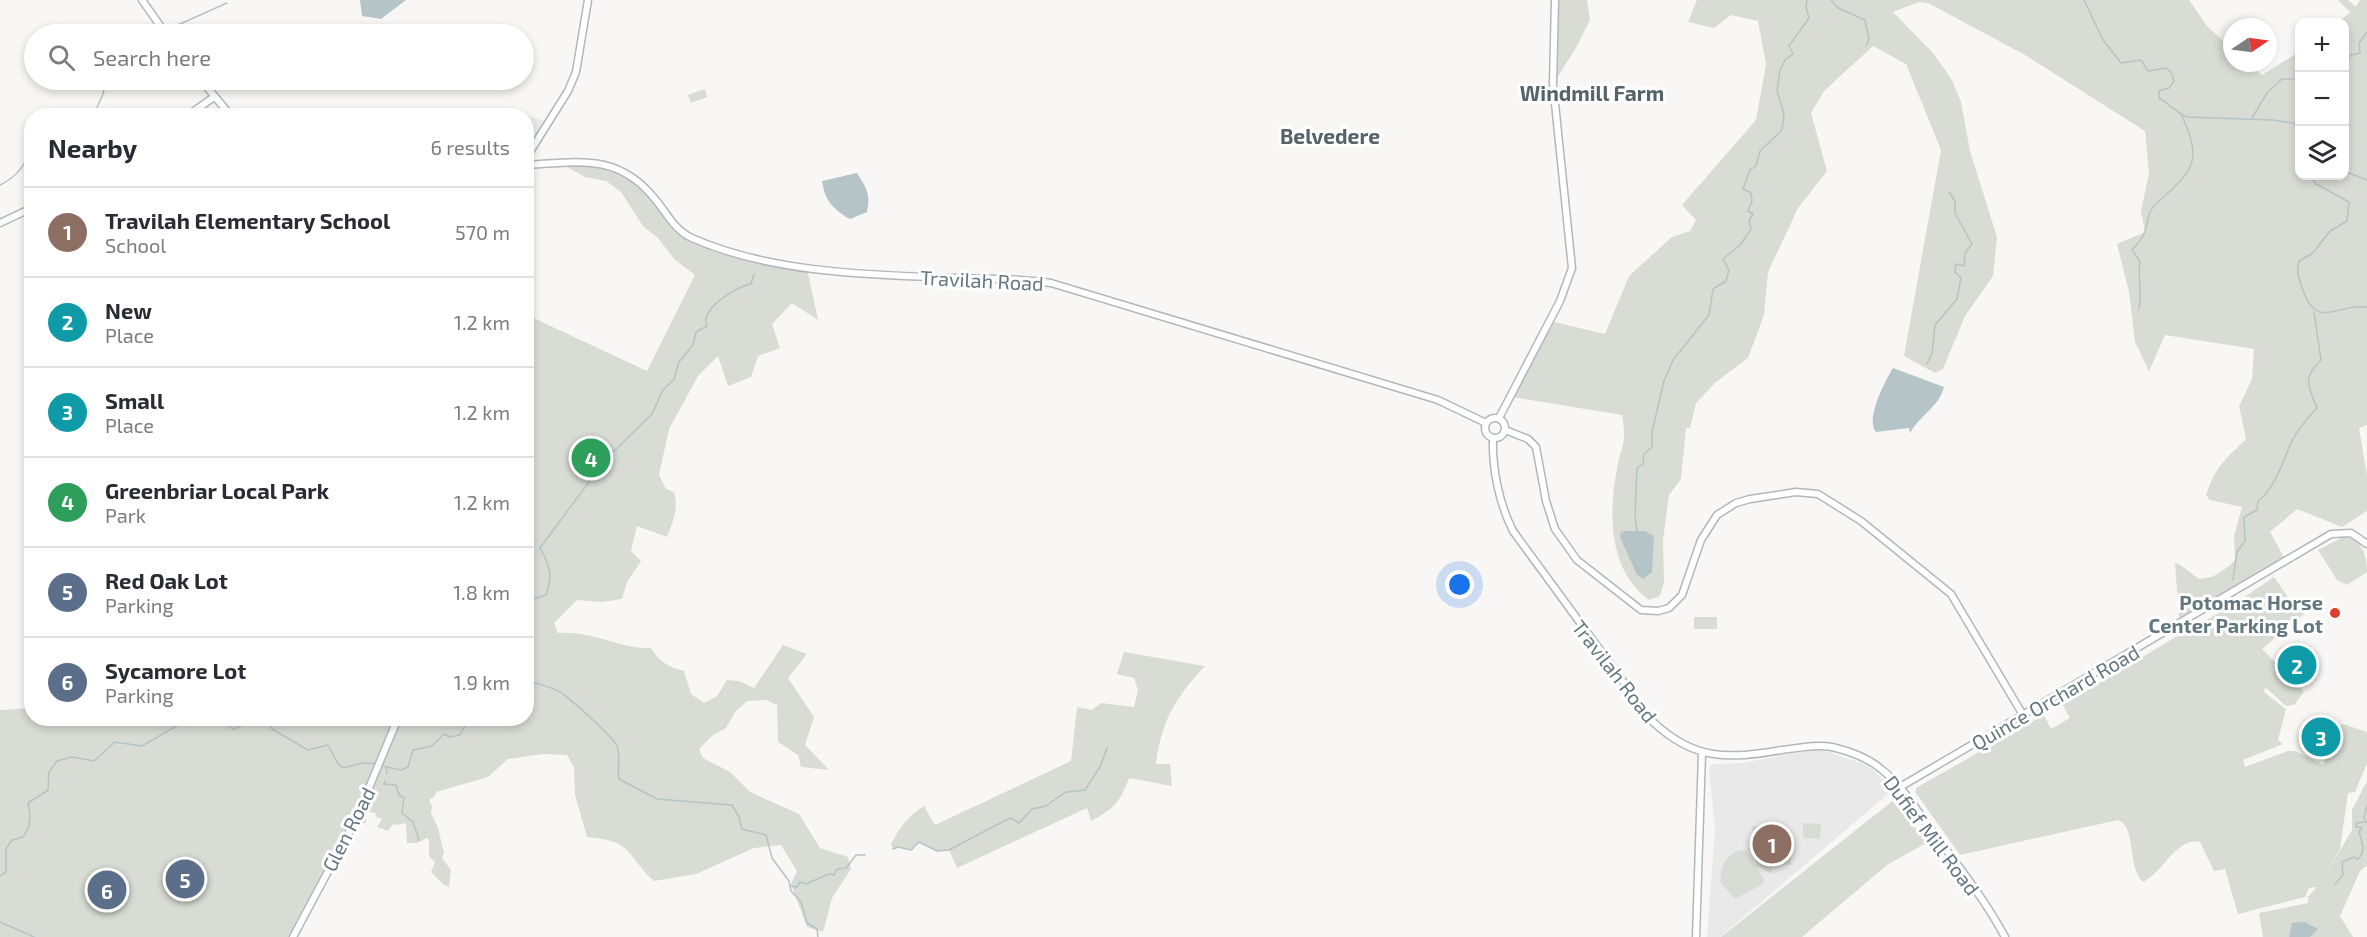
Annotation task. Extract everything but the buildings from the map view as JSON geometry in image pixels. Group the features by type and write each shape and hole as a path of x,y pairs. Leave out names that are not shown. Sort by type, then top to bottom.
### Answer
{"main road":[{"path":"142,0 159,24"},
{"path":"534,145 568,91 576,72 588,0"},
{"path":"1499,418 1560,301 1572,268 1553,84 1555,0"},
{"path":"209,90 224,108"},
{"path":"198,108 214,97"},
{"name":"Travilah Road","path":"534,165 598,163 618,168 646,188 677,229 683,233 730,253 768,264 916,276 1026,279 1051,284 1438,400 1486,423"},
{"path":"0,224 24,212"},
{"path":"1492,418 1499,418 1505,430 1500,437 1493,438 1486,432 1486,423 1492,418"},
{"path":"1505,430 1528,439 1536,447 1550,514 1562,542 1585,567 1641,610 1658,611 1675,603 1682,595 1708,526 1725,510 1741,501 1796,492 1810,492 1824,497 1888,541 1949,592 2023,715"},
{"name":"Travilah Road","path":"1493,438 1492,456 1501,503 1522,547 1652,721 1676,742 1702,753"},
{"name":"Quince Orchard Road","path":"1900,787 2331,534 2351,533 2367,544"},
{"name":"Glen Road","path":"293,937 356,819 395,726"},
{"name":"Dufief Mill Road","path":"1702,753 1738,757 1808,746 1833,748 1862,756 1880,767 1900,787 1987,908 2005,937"},
{"path":"1696,937 1702,753"}],"shaded area":[{"path":"360,0 406,0 381,19 362,16"},
{"path":"1555,0 1587,0 1590,20 1576,48 1553,84"},
{"path":"1697,0 2189,0 2207,26 2223,41 2223,72 2258,72 2262,75 2267,72 2277,72 2277,66 2295,54 2295,180 2349,180 2349,18 2343,18 2350,12 2338,0 2348,0 2356,7 2360,0 2367,0 2367,425 2359,428 2367,475 2367,511 2342,527 2297,509 2270,532 2286,561 2177,626 2179,618 2175,563 2199,579 2219,573 2235,560 2234,536 2242,507 2210,500 2206,495 2218,469 2246,439 2239,406 2252,379 2254,349 2165,335 2149,371 2135,342 2129,292 2117,244 2145,232 2141,211 2149,173 2145,131 2025,55 1928,3 1919,2 1893,12 1933,53 1952,80 1961,102 1970,151 1997,237 1993,276 1965,316 1943,369 1935,373 1904,356 1941,150 1906,64 1873,46 1824,91 1811,113 1827,171 1798,208 1768,272 1764,315 1748,358 1716,382 1696,403 1690,428 1686,428 1681,479 1669,495 1663,540 1664,582 1660,596 1649,600 1626,574 1615,540 1614,486 1624,438 1622,415 1512,397 1554,322 1605,334 1629,276 1672,237 1690,231 1696,220 1682,205 1756,120 1766,64 1758,21 1731,15 1714,28 1688,22"},
{"path":"705,89 707,97 691,103 688,95"},
{"path":"534,118 548,122 534,142"},
{"path":"560,163 610,165 646,188 677,229 731,253 798,267 808,273 818,320 792,303 772,324 780,348 758,356 751,377 728,386 718,356 698,376 669,429 659,475 666,489 674,492 676,504 675,515 667,537 637,526 631,551 641,561 627,582 622,599 601,602 577,600 554,623 558,633 583,634 628,646 651,648 665,663 684,671 691,694 704,703 717,696 727,680 739,681 754,688 783,645 807,654 788,678 814,717 805,745 829,770 801,767 798,755 778,742 777,705 766,700 747,701 735,712 726,728 713,735 699,749 703,758 730,772 750,792 799,814 820,848 848,857 851,869 832,898 823,932 807,927 791,884 797,871 781,845 754,848 696,874 654,881 621,846 602,839 587,837 575,795 574,767 567,755 543,754 508,759 488,777 436,792 435,796 429,800 444,853 442,858 451,870 449,887 431,872 435,862 429,856 427,838 417,843 407,843 406,823 393,824 388,831 377,827 382,819 375,817 376,813 368,812 365,815 366,823 353,824 293,937 0,937 0,710 24,708 24,726 534,726 534,318 647,371 695,275 675,260 658,238 643,226 621,192 606,181 585,177"},
{"path":"857,173 867,191 868,206 867,212 850,219 831,204 825,194 822,181"},
{"path":"1893,368 1944,387 1934,406 1910,433 1909,428 1876,432 1873,426 1877,400"},
{"path":"1645,531 1654,536 1652,572 1643,579 1637,575 1620,537 1621,532"},
{"path":"2343,537 2359,544 2367,566 2367,572 2347,585 2337,580 2318,550"},
{"path":"2274,577 2294,606 2298,604 2304,614 2262,649 2304,692 2294,705 2286,706 2265,687 2264,692 2286,709 2278,740 2283,744 2243,760 2245,767 2288,751 2295,751 2323,765 2339,726 2343,724 2367,732 2367,763 2355,792 2348,793 2340,849 2320,884 2352,830 2352,810 2367,781 2367,865 2360,871 2340,916 2353,937 2263,937 2259,913 2308,903 2308,897 2317,887 2309,888 2305,897 2238,914 2225,869 2214,871 2200,842 2184,845 2143,882 2135,867 2128,831 2118,820 1960,855 1916,793 1916,788 2044,715 2051,729 2070,718 2063,705 2179,635 2181,637 2183,633 2228,608"},
{"path":"1694,617 1717,617 1717,629 1694,629"},
{"path":"1124,652 1205,666 1178,699 1166,722 1158,749 1156,764 1170,764 1172,786 1129,778 1115,804 1091,821 1087,808 957,868 949,850 937,851 919,842 911,850 898,847 893,849 891,844 901,827 924,806 935,825 1071,761 1077,707 1092,710 1101,703 1134,707 1138,690 1134,678 1117,674"},
{"path":"1805,751 1825,751 1867,765 1894,789 1720,937 1707,937 1715,828 1709,768 1713,764 1743,763"},
{"path":"1895,799 1926,843 1887,865 1802,937 1721,937"},
{"path":"1803,823 1821,824 1820,839 1803,838"},
{"path":"1753,826 1767,826 1767,834 1774,834 1773,853 1791,853 1791,865 1774,864 1771,873 1756,866 1764,879 1763,884 1735,899 1721,883 1723,865 1734,853 1746,850 1756,865 1758,835 1752,835"},
{"path":"2305,922 2318,929 2310,937 2289,937 2292,923"}],"waterway":[{"path":"1637,531 1635,515 1637,468 1643,464 1644,454 1652,447 1652,432 1664,381 1673,360 1709,315 1713,289 1726,281 1729,270 1723,259 1740,245 1751,229 1749,220 1753,214 1748,211 1752,201 1751,193 1743,189 1750,170 1756,166 1760,151 1782,130 1784,114 1777,91 1780,70 1785,60 1793,54 1789,46 1809,18 1807,0"},
{"path":"1831,0 1838,8 1865,20 1869,39 1866,46"},
{"path":"2084,0 2103,40 2121,63 2141,60 2148,71 2166,68 2171,72 2174,81 2169,88 2159,91 2159,98 2183,115 2295,123"},
{"path":"180,24 227,3"},
{"path":"2349,57 2360,53 2359,43 2367,32"},
{"path":"2252,118 2267,93 2282,79 2295,79"},
{"path":"97,108 104,90"},
{"path":"2139,309 2140,261 2132,250 2145,231 2152,209 2185,175 2193,156 2192,145 2181,114"},
{"path":"0,185 11,178 24,164"},
{"path":"2349,173 2367,180"},
{"path":"2314,180 2316,184 2349,202 2347,221 2330,231 2313,253 2299,261 2298,273 2304,293 2309,304 2322,312 2367,307"},
{"path":"1927,364 1932,353 1935,325 1957,299 1961,278 1955,272 1956,264 1964,266 1965,253 1972,244 1955,213 1955,201 1949,192"},
{"path":"534,599 546,595 549,582 549,571 540,548 606,459 652,414 663,390 674,379 679,362 693,345 696,332 707,326 708,313 713,306 728,294 751,284 754,274"},
{"path":"2233,580 2237,552 2245,541 2244,517 2257,510 2258,501 2276,478 2293,439 2317,408 2309,388 2311,372 2321,360 2314,312"},
{"path":"534,683 563,694 614,741 618,750 619,779 657,799 732,805 739,817 742,829 766,835 772,858 789,881 791,891 801,902 807,923 817,929 818,937"},
{"path":"0,876 6,872 6,849 12,840 23,837 28,829 30,817 28,803 48,790 49,772 57,761 72,757 94,761 115,742 142,746 177,726"},
{"path":"229,726 233,729 241,726"},
{"path":"270,726 308,750 328,745 343,768 362,763 378,764"},
{"path":"382,766 401,770 408,767 413,750 432,746 444,734 450,737 460,735 465,726"},
{"path":"893,849 898,847 911,850 919,842 937,851 949,850 1011,818 1019,823 1032,809 1046,806 1066,792 1085,790 1100,767 1107,748"},
{"path":"386,767 387,774"},
{"path":"385,781 384,784 396,785 399,795 404,798 402,813 413,822 419,840"},
{"path":"2335,884 2343,875 2342,862 2354,857 2358,859 2361,856 2363,846 2359,831 2362,828 2356,827 2356,823 2366,822 2364,818 2367,805"},
{"path":"791,886 797,887 800,882 806,884 829,874 834,875 837,869 846,868 856,855 865,855"},
{"path":"0,922 34,937"}],"place":[{"name":"Greenbriar Local Park","path":"591,458"},
{"name":"Potomac Horse Center Parking Lot","path":"2335,613"},
{"name":"New","path":"2297,665"},
{"name":"Small","path":"2321,737"},
{"name":"Travilah Elementary School","path":"1772,844"},
{"name":"Red Oak Lot","path":"185,879"},
{"name":"Sycamore Lot","path":"107,890"}],"district":[{"name":"Windmill Farm","path":"1592,92"},
{"name":"Belvedere","path":"1330,135"}]}
